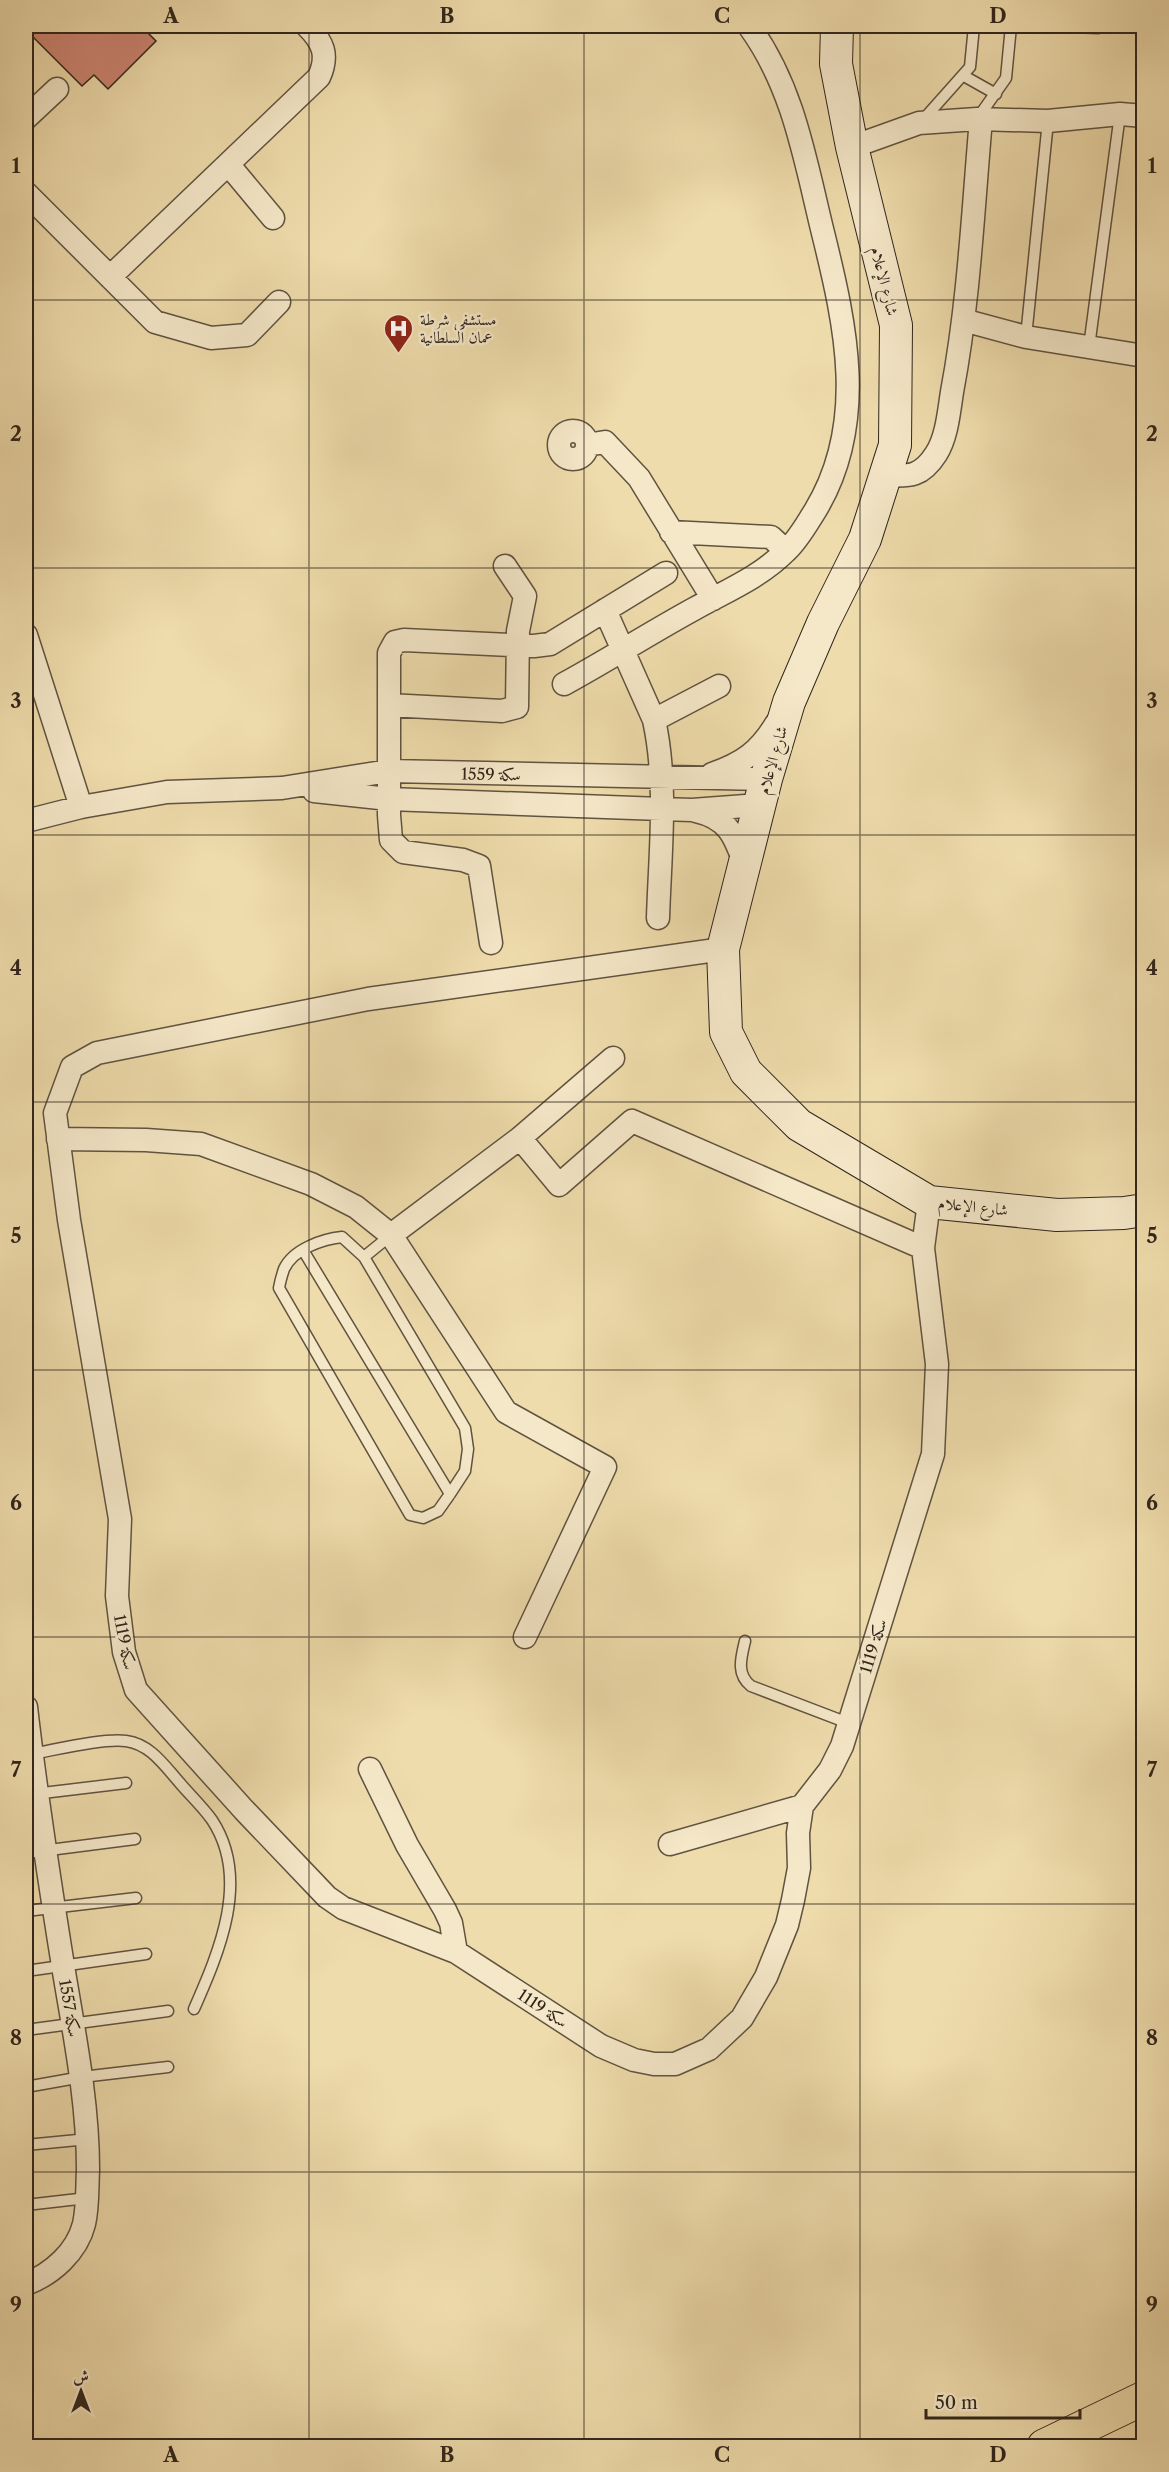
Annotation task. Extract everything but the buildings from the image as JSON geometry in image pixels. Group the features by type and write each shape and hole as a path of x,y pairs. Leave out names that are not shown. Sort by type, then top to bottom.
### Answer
{"highway":[{"path":"1044,2446 1143,2398"}],"main road":[{"name":"شارع الإعلام","path":"837,26 836,64 852,147 896,325 895,445 865,539 789,702 763,792 723,949 726,1032 746,1072 799,1125 929,1202 1057,1215 1124,1213 1143,1210"}],"street":[{"path":"110,277 319,77 324,67 322,43 307,26"},
{"path":"564,684 736,588 766,568 786,551 804,530 825,495 838,461 847,417 848,358 840,306 793,112 782,80 749,26"},
{"path":"26,118 57,89"},
{"path":"852,147 919,123 979,119 1048,121 1120,114 1143,116"},
{"path":"886,475 909,477 927,467 938,452 946,426 960,351 979,119"},
{"path":"228,164 273,218"},
{"path":"26,193 155,321 211,338 247,335 279,302"},
{"path":"963,320 1026,337 1143,356"},
{"path":"587,445 605,442 639,478 713,599"},
{"path":"671,532 771,537 786,551"},
{"path":"389,705 502,711 517,707 518,631 525,596 506,566"},
{"path":"491,944 479,866 463,860 403,852 391,840 389,653 395,642 404,640 518,645 550,644 666,573"},
{"path":"605,610 654,720 658,739 661,809 658,918"},
{"path":"26,635 81,807"},
{"path":"654,720 719,686"},
{"name":"سكة 1559","path":"700,778 739,763 759,749 789,702"},
{"name":"سكة 1559","path":"26,821 81,807 167,792 282,788 389,771 700,778 763,792"},
{"name":"سكة 1559","path":"282,788 389,799 692,810 711,814 727,826 737,843 745,865"},
{"name":"سكة 1559","path":"692,810 763,792"},
{"name":"سكة 1119","path":"723,949 368,999 97,1053 72,1067 55,1113 71,1232 120,1519 117,1596 124,1652 136,1690 228,1793 327,1897 364,1918 456,1952 601,2046 633,2060 654,2064 675,2064 709,2049 742,2019 766,1977 787,1925 798,1868 798,1833 802,1806 830,1770 842,1746 933,1454 937,1364 923,1248 929,1202"},
{"path":"391,1235 520,1138 613,1058"},
{"path":"520,1138 559,1185 632,1121 923,1248"},
{"path":"58,1139 146,1140 201,1144 311,1184 356,1207 391,1235 506,1412 605,1467 525,1637"},
{"name":"سكة 1557","path":"26,1707 36,1851 54,1907 82,2077 88,2139 87,2198 83,2225 69,2252 47,2273 26,2284"},
{"path":"370,1769 408,1845 445,1910 451,1923 456,1952"},
{"path":"670,1844 802,1806"}],"lane":[{"path":"919,123 970,67 974,26"},
{"path":"979,119 1006,78 1011,26"},
{"path":"1045,26 1098,28 1101,26"},
{"path":"964,76 996,94"},
{"path":"1089,347 1120,114"},
{"path":"1026,337 1048,121"},
{"path":"364,1257 391,1235"},
{"path":"342,1237 364,1257 465,1428 468,1449 465,1471 438,1511 423,1518 410,1515 279,1288 285,1267 303,1250 326,1239 342,1237"},
{"path":"303,1250 450,1494"},
{"path":"745,1641 741,1671 746,1682 848,1724"},
{"path":"28,1754 115,1740 142,1745 156,1756 212,1821 223,1844 229,1868 230,1894 216,1958 194,2008"},
{"path":"31,1794 126,1783"},
{"path":"36,1851 135,1839"},
{"path":"26,1911 136,1898"},
{"path":"26,1971 146,1954"},
{"path":"26,2030 168,2011"},
{"path":"26,2087 82,2077 168,2067"},
{"path":"26,2145 88,2139"},
{"path":"26,2205 87,2198"}],"place":[{"name":"مستشفى شرطة عمان السلطانية","path":"399,354"}]}
